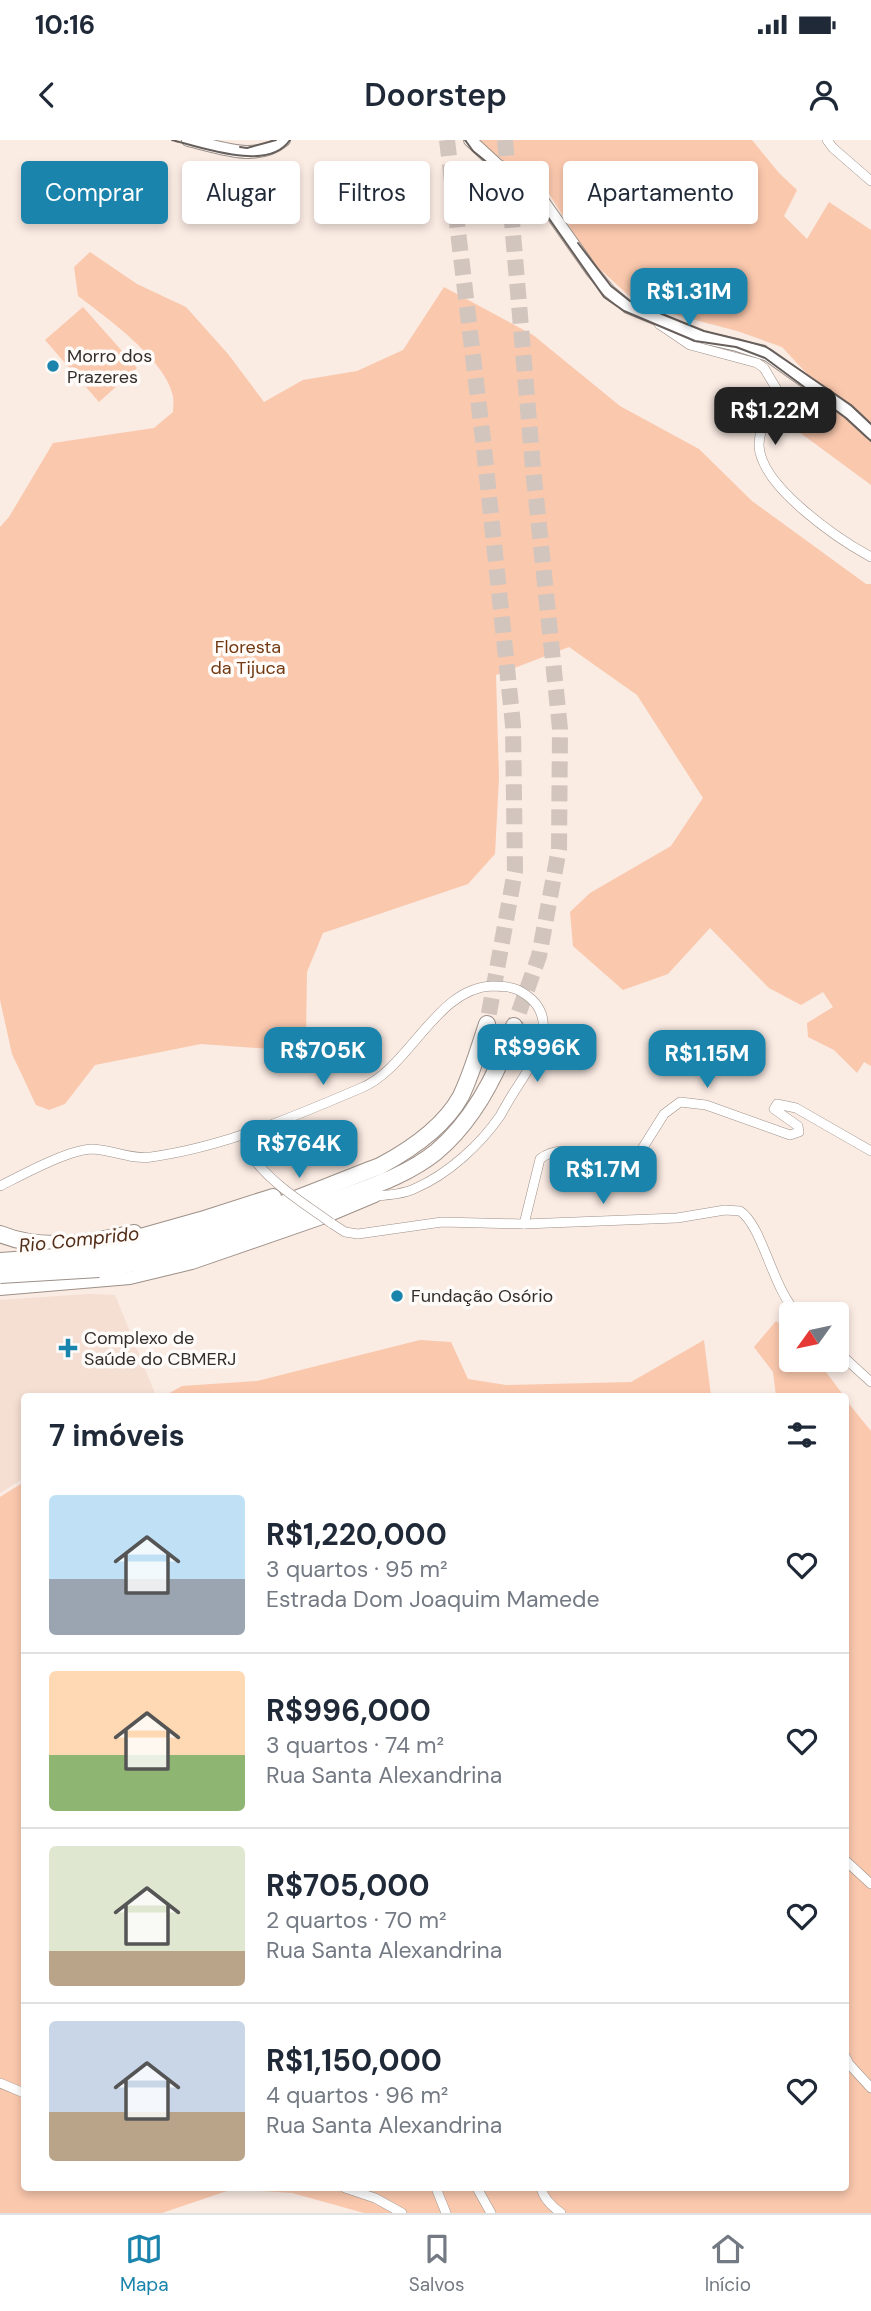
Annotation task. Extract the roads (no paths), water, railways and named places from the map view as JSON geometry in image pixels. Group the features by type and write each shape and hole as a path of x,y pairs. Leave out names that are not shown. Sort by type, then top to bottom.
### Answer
{"highway":[{"path":"0,1261 99,1261 219,1227 380,1166 410,1148 439,1123 461,1095 487,1024"},
{"path":"375,1196 416,1177 446,1155 466,1131 499,1068 514,1026"},
{"path":"0,1275 193,1251 396,1176 423,1161 447,1141 486,1092"},
{"path":"70,1252 116,1243 201,1220 410,1148"},
{"path":"0,1234 31,1243 74,1243 129,1234 173,1222 201,1220"}],"street":[{"path":"188,140 246,153 272,149 284,140"},
{"path":"470,140 497,164 523,180 542,200 592,271 609,291 631,309 701,337 768,355 848,412 871,433"},
{"path":"827,140 871,181"},
{"path":"648,315 690,345 757,363 764,368 776,388 759,444 762,461 769,474 786,495 871,557"},
{"path":"0,1186 31,1170 91,1149 148,1158 239,1137 373,1083 458,998 485,987 514,988 527,995 538,1009 544,1025 542,1043 534,1062 499,1118 473,1148 440,1174 406,1192 375,1196 287,1231 192,1263 130,1278 0,1289"},
{"path":"524,1224 540,1159 554,1151 622,1160 637,1157 664,1114 680,1102 706,1105 796,1135 799,1132 797,1126 774,1109 777,1104 783,1104 796,1108 871,1151"},
{"path":"239,1137 262,1170 331,1223 351,1234 442,1222 524,1224 677,1217 725,1210 740,1211 751,1222 779,1285 790,1302"},
{"path":"0,1255 70,1252 72,1282"},
{"path":"849,1362 871,1382"},
{"path":"849,1864 871,1884"},
{"path":"849,2064 871,2088"},
{"path":"0,2083 21,2093"},
{"path":"354,2191 375,2198 402,2213"},
{"path":"437,2191 446,2213"},
{"path":"479,2191 491,2213"},
{"path":"542,2191 550,2205 561,2213"}],"tunnel":[{"path":"447,140 484,448 513,725 515,871 487,1024"},
{"path":"505,140 533,468 560,729 559,849 539,956 514,1026"}],"tram line":[{"path":"172,140 217,152 252,156 267,155 280,150 290,140"},
{"path":"240,147 247,148 276,140"},
{"path":"465,140 473,151 495,169 519,183 538,203 604,297 624,311 695,341 736,347 765,358 846,418 871,441"},
{"path":"578,243 611,286 630,301 704,331 765,346 851,405 871,424"}],"place":[{"name":"Morro dos Prazeres","path":"53,366"},
{"name":"Fundação Osório","path":"397,1296"},
{"name":"Complexo de Saúde do CBMERJ","path":"68,1348"}],"park label":[{"name":"Floresta da Tijuca","path":"248,657"}],"water label":[{"name":"Rio Comprido","path":"79,1239"}]}
